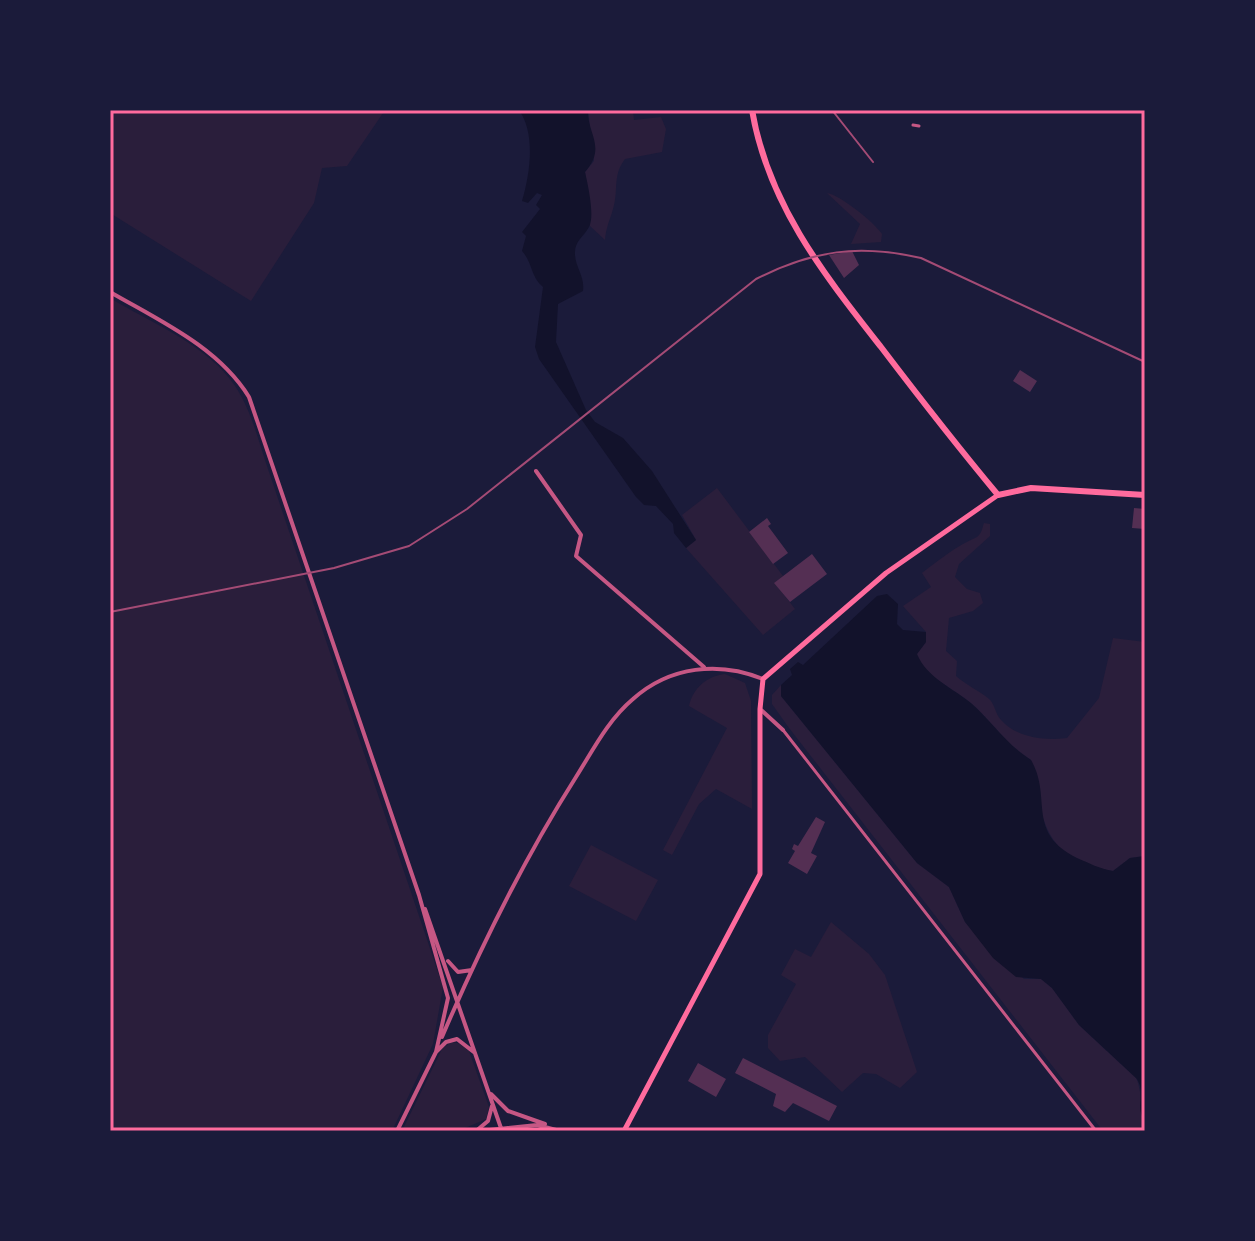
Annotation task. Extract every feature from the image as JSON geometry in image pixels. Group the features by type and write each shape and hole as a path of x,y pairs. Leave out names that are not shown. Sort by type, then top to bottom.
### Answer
{"main road":[{"path":"752,110 771,183 791,224 844,301 998,495"},
{"path":"624,1131 760,874 760,709 763,679 886,573 998,495 1031,488 1145,495"}],"street":[{"path":"913,125 919,126"},
{"path":"110,292 218,358 249,397 419,895 448,998 436,1052"},
{"path":"536,471 581,535 576,556 581,562 704,667"},
{"path":"397,1131 436,1052 458,998 546,824 609,724 634,698 657,683 704,667 726,667 763,679"},
{"path":"760,709 783,730 1096,1131"},
{"path":"419,895 442,950 501,1129"},
{"path":"442,950 454,969 472,970"},
{"path":"436,1052 446,1042 457,1039 468,1045 478,1058"},
{"path":"488,1088 508,1111 557,1130"},
{"path":"478,1131 491,1116 488,1088"},
{"path":"478,1131 537,1125 557,1130"},
{"path":"520,1131 537,1125"}],"shaded area":[{"path":"110,110 385,110 347,166 322,168 314,203 251,301 110,213"},
{"path":"519,110 588,110 595,148 595,155 585,172 591,222 575,250 583,291 558,304 556,342 586,410 595,422 623,438 652,471 696,540 686,548 674,533 673,524 656,506 644,505 636,497 539,359 535,347 543,287 522,251 526,236 522,232 540,209 536,205 542,195 537,193 528,203 522,201 530,142"},
{"path":"588,110 633,110 634,120 661,117 666,129 662,152 625,159 621,165 605,240 590,226 585,172 594,161"},
{"path":"827,193 848,204 872,223 882,234 881,242 851,244 860,224"},
{"path":"110,298 178,336 210,358 235,386 255,428 443,987 433,1044 392,1131 110,1131"},
{"path":"717,488 783,576 775,583 795,609 763,635 686,548 696,540 682,515"},
{"path":"984,523 990,524 990,536 959,564 955,577 967,589 980,593 983,603 973,611 949,618 946,651 957,661 956,676 990,700 999,718 1008,726 1032,737 1067,738 1099,698 1113,638 1145,642 1145,856 1130,858 1113,871 1072,857 1059,846 1043,818 1031,760 1007,741 972,704 934,676 916,655 926,642 926,632 903,606 931,587 922,573 954,549 977,537"},
{"path":"887,594 898,604 897,624 903,630 926,632 926,642 917,654 927,670 972,704 1007,741 1031,760 1040,788 1045,826 1061,848 1077,858 1113,871 1130,858 1145,856 1145,1121 1140,1110 1140,1089 1136,1078 1079,1025 1052,988 1041,979 1016,977 993,958 965,922 949,887 917,863 781,696 781,685 792,675 790,669 798,662 803,665 877,596"},
{"path":"725,674 745,683 751,701 752,809 716,789 699,804 672,855 663,850 727,728 689,706 702,684 712,677"},
{"path":"781,685 781,696 917,863 949,887 965,922 1024,979 1041,979 1052,988 1079,1025 1136,1078 1145,1131 1103,1131 789,728 772,704 772,695"},
{"path":"591,845 658,880 636,921 569,886"},
{"path":"831,922 869,954 885,975 917,1072 900,1088 876,1074 863,1073 842,1092 805,1057 780,1061 768,1048 768,1035 796,984 781,975 795,949 811,957"},
{"path":"451,1042 463,1044 469,1051 489,1107 486,1119 458,1131 402,1131 442,1049"}],"building":[{"path":"852,251 859,265 844,278 829,255"},
{"path":"1020,370 1037,381 1030,392 1013,381"},
{"path":"1134,508 1145,509 1145,529 1132,528"},
{"path":"767,518 771,524 768,526 788,553 773,564 749,532"},
{"path":"812,554 827,574 790,602 774,583"},
{"path":"816,817 825,822 811,853 817,856 807,874 788,863 795,851 792,849 794,844 798,846"},
{"path":"743,1058 837,1106 829,1121 793,1103 785,1112 773,1106 776,1094 735,1073"},
{"path":"698,1063 726,1079 716,1097 688,1081"}],"railway":[{"path":"832,110 873,162"},
{"path":"110,612 334,568 409,546 467,509 756,279 817,256 877,251 921,258 1145,362"}]}
